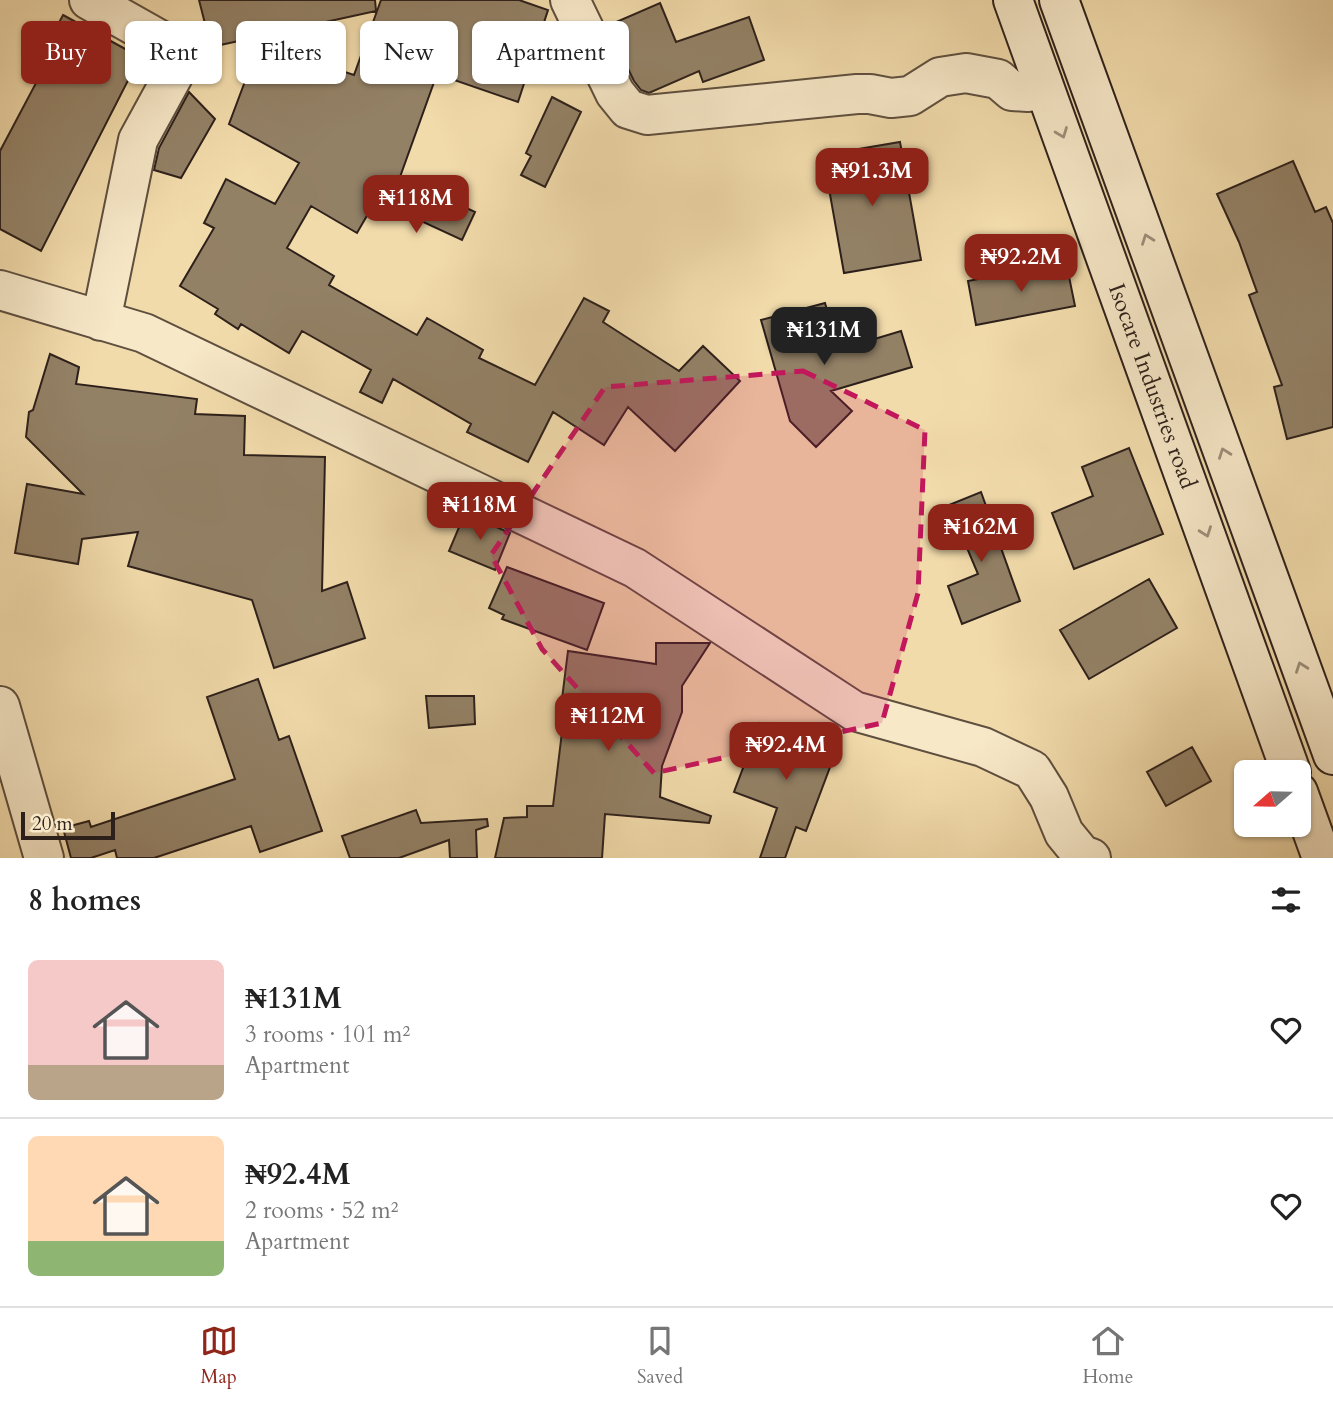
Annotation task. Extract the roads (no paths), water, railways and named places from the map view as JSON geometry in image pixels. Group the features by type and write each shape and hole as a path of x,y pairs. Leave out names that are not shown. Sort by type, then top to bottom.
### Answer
{"street":[{"path":"570,0 615,93 628,109 647,115 857,94 891,98 910,96 940,77 966,73 998,79 1012,91 1028,92 1042,81"},
{"name":"Isocare Industries road","path":"1013,0 1287,760"},
{"name":"Isocare Industries road","path":"1059,0 1333,755"},
{"path":"94,1 185,54 138,140 101,320"},
{"path":"1081,186 1121,168"},
{"path":"0,290 144,333 635,568 854,711 983,747 1032,770 1049,797 1064,833 1082,855 1091,858"},
{"path":"0,706 44,858"},
{"path":"1311,828 1322,858"}]}
